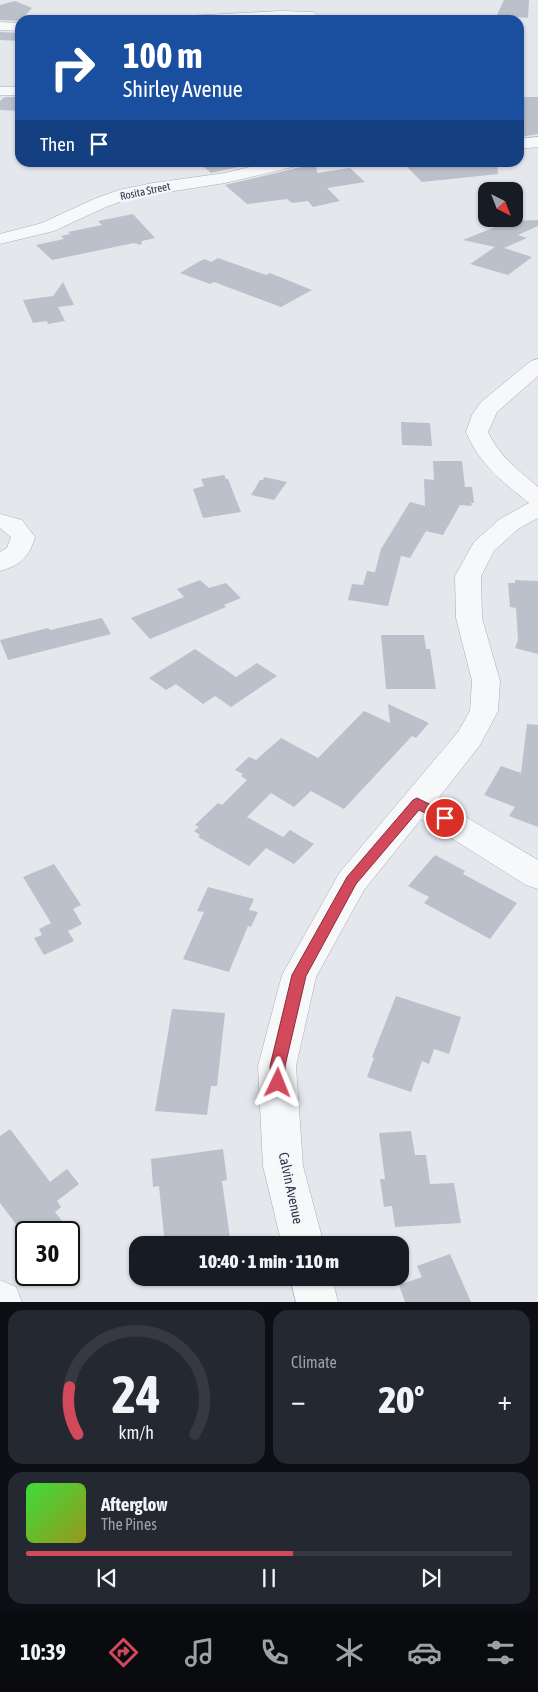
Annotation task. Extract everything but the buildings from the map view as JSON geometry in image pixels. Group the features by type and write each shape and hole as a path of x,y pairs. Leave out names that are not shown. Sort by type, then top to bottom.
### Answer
{"street":[{"path":"280,15 313,15"},
{"path":"0,26 15,28"},
{"path":"0,91 15,91"},
{"path":"524,143 538,142"},
{"name":"Rosita Street","path":"0,239 48,227 100,203 125,194 153,188 225,178 273,167"},
{"path":"538,365 489,407 483,416 477,432 486,450 501,468 538,499"},
{"name":"Calvin Avenue","path":"301,1236 283,1166 277,1066 299,975 352,881 470,738 484,711 486,681 469,618 468,576 483,547 509,524 538,508"},
{"path":"0,521 8,522 18,528 23,537 18,552 0,563"},
{"path":"417,803 445,818 538,876"},
{"path":"313,1286 317,1302"}],"route":[{"path":"278,1083 277,1066 299,975 352,881 417,803 445,818"}]}
